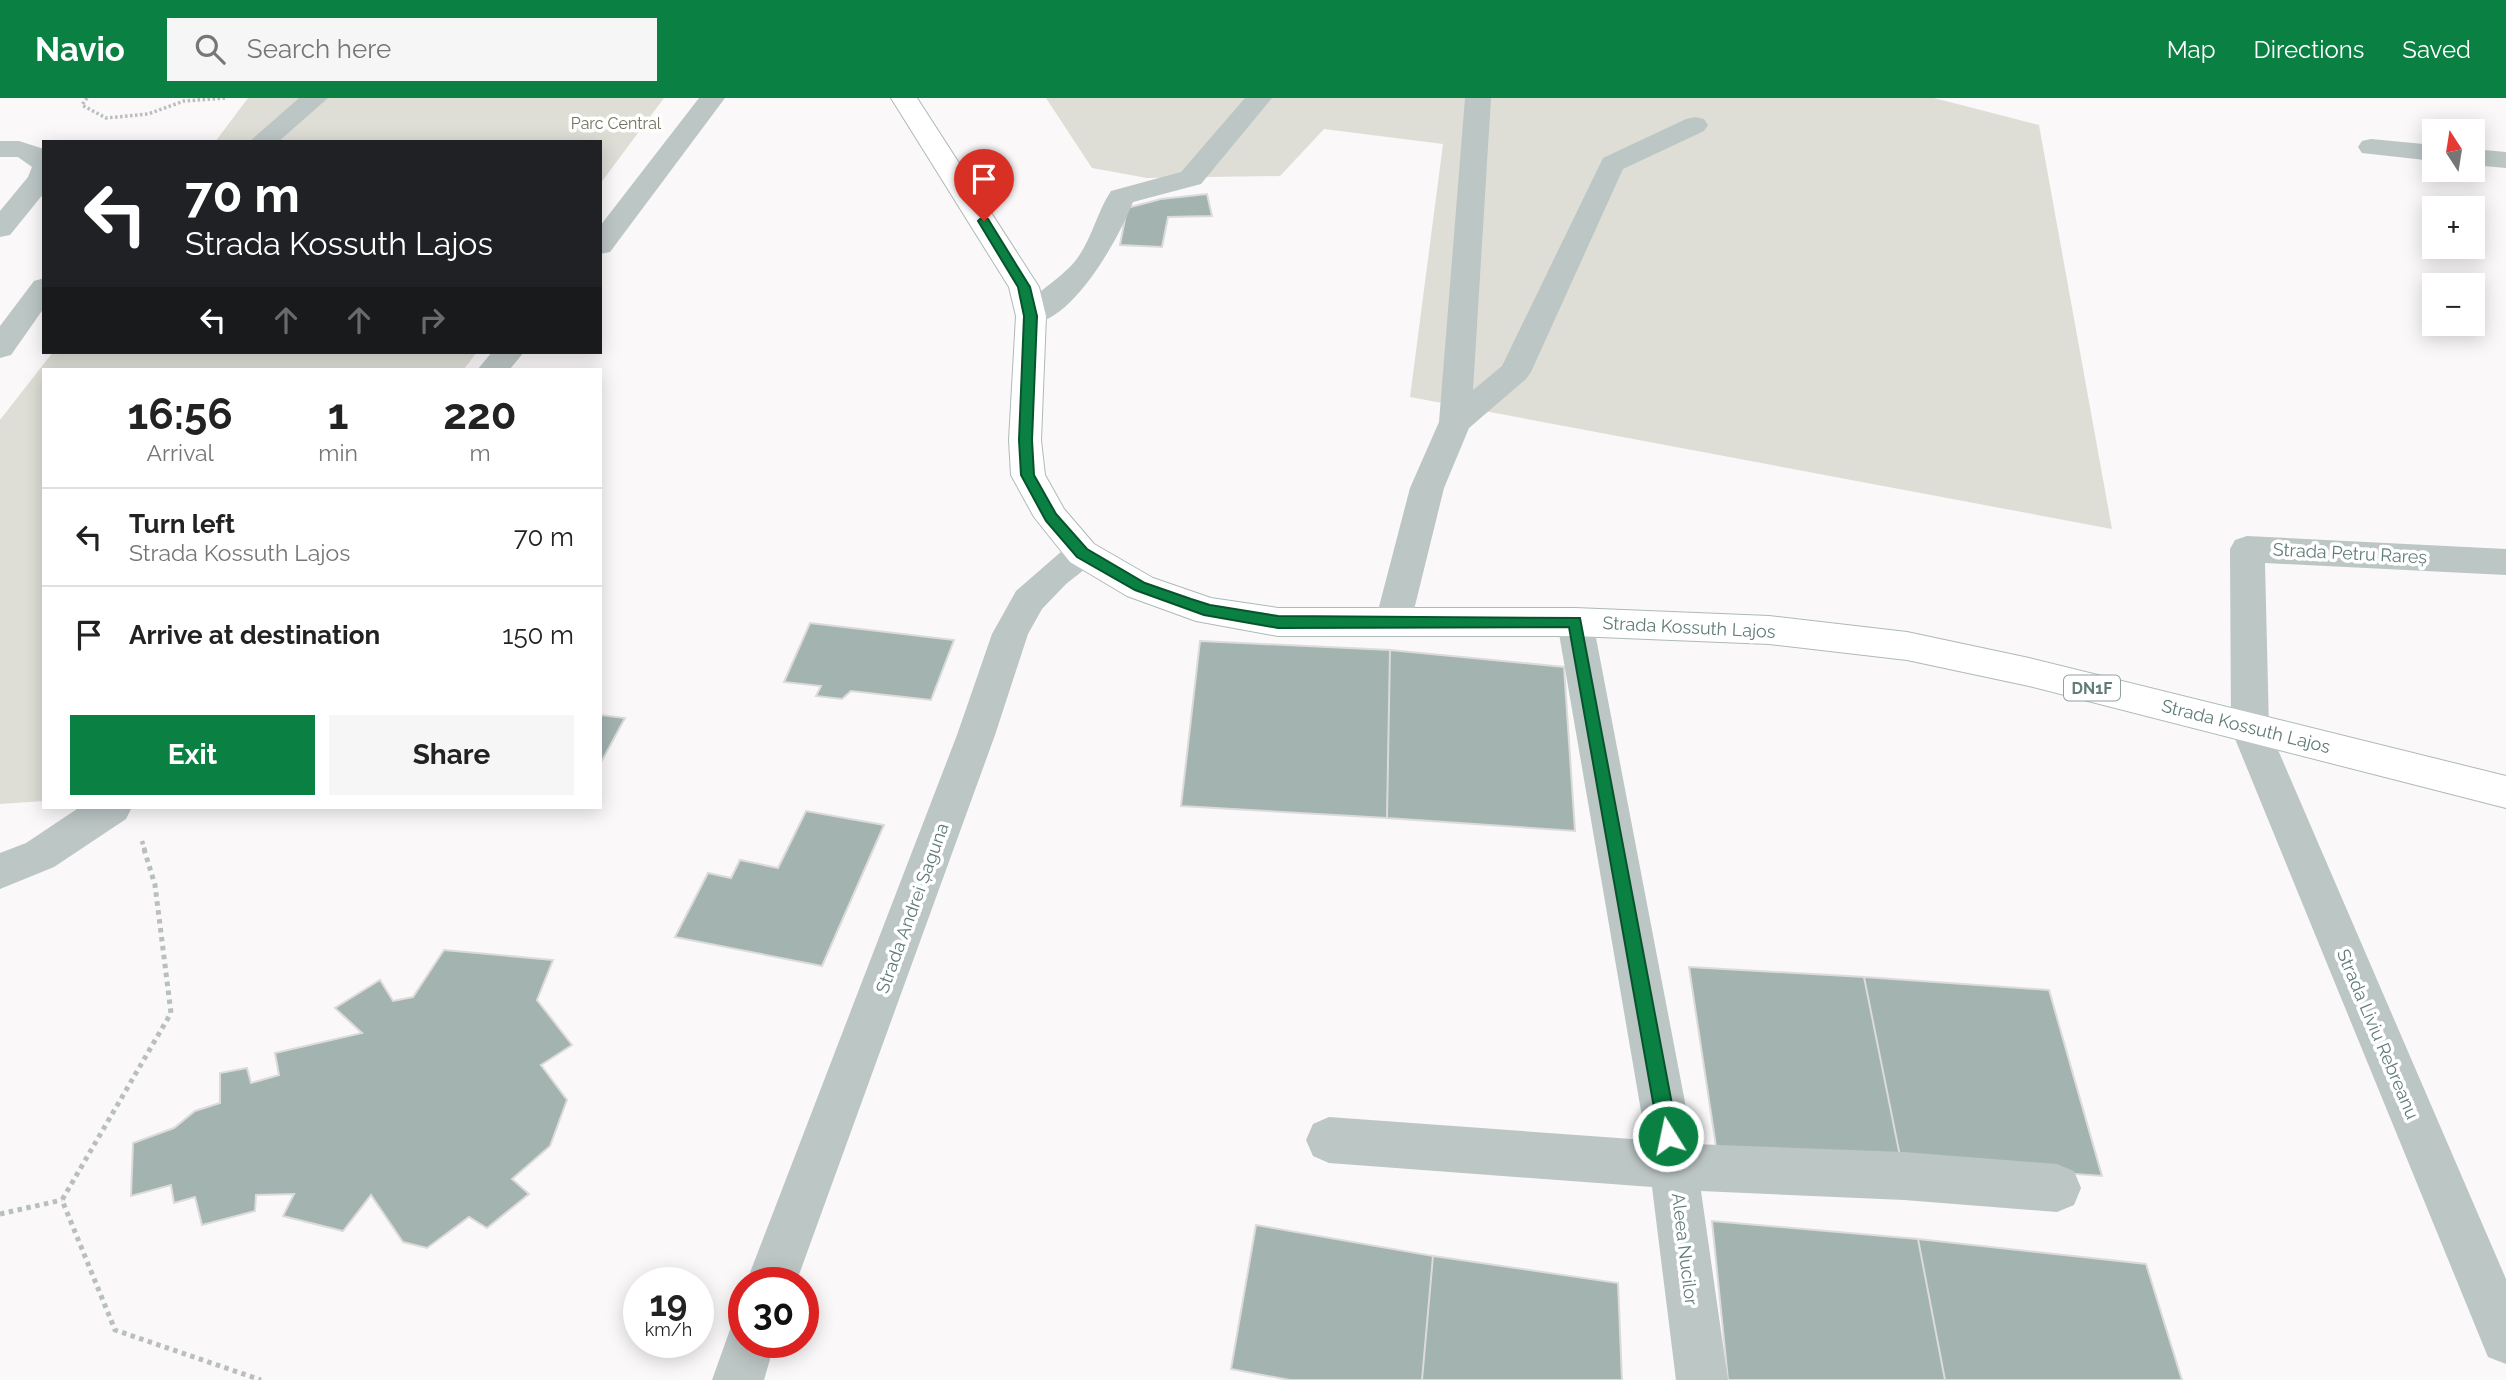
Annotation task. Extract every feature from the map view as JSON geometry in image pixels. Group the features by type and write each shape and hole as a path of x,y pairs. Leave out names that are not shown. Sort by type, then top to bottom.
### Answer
{"main road":[{"name":"Strada Kossuth Lajos","path":"914,106 1024,287 1031,316 1026,440 1028,475 1051,517 1082,553 1140,587 1209,611 1278,622 1575,622 1769,630 1907,646 2069,682 2506,792"}],"street":[{"path":"264,140 315,98"},
{"path":"602,243 712,98"},
{"path":"1031,316 1065,292 1087,267 1110,226 1121,197 1191,177 1258,98"},
{"path":"1393,622 1427,488 1455,422 1478,98"},
{"path":"1455,422 1516,372 1612,164 1695,125"},
{"path":"2371,147 2422,152"},
{"path":"0,149 16,148 36,153 42,161"},
{"path":"2485,158 2506,160"},
{"path":"0,229 42,176"},
{"path":"0,348 42,290"},
{"path":"495,368 507,354"},
{"name":"Strada Petru Rareș","path":"2250,729 2247,549 2506,562"},
{"name":"Strada Andrei Șaguna","path":"777,1267 976,735 1010,634 1029,600 1054,575 1082,553"},
{"name":"Aleea Nucilor","path":"1575,622 1673,1163 1702,1380"},
{"name":"Strada Liviu Rebreanu","path":"2250,729 2506,1339"},
{"path":"0,870 126,820"},
{"path":"1329,1140 1721,1168 1904,1176 2057,1188"},
{"path":"738,1380 745,1358"}],"path":[{"path":"88,98 82,105 106,118 148,114 190,98"},
{"path":"184,101 226,98"},
{"path":"0,1214 62,1200 171,1013 155,885 126,820"},
{"path":"62,1200 115,1330 261,1380"}],"green space":[{"name":"Parc Central","path":"248,98 664,98 602,181 602,140 216,140"},
{"path":"1046,98 1934,98 2039,125 2112,529 1410,397 1443,144 1324,129 1280,176 1147,178 1092,168"},
{"path":"51,354 475,354 465,368 42,368 42,801 0,804 0,420"}],"building":[{"path":"1207,194 1212,216 1168,217 1162,247 1120,245 1127,208 1161,199"},
{"path":"810,623 954,640 931,700 851,691 842,699 816,696 821,686 784,682"},
{"path":"1200,641 1390,650 1387,818 1181,806"},
{"path":"1390,650 1564,667 1575,831 1387,818"},
{"path":"602,715 625,718 602,760"},
{"path":"806,811 884,825 822,966 675,937 708,873 731,878 740,860 778,868"},
{"path":"444,950 553,960 537,1000 572,1045 541,1065 567,1100 550,1146 512,1179 529,1194 487,1228 469,1217 427,1248 403,1242 371,1195 343,1231 283,1216 294,1194 256,1195 255,1211 202,1225 195,1197 174,1203 171,1185 131,1196 133,1143 174,1128 195,1111 220,1103 220,1073 247,1068 251,1083 279,1075 275,1053 362,1033 335,1008 380,980 393,1001 413,997"},
{"path":"1689,967 1864,977 1901,1161 1717,1153"},
{"path":"1864,977 2049,990 2102,1176 1901,1161"},
{"path":"1712,1221 1918,1239 1945,1380 1728,1380"},
{"path":"1256,1225 1433,1256 1422,1380 1290,1380 1231,1369"},
{"path":"1918,1239 2146,1264 2182,1380 1945,1380"},
{"path":"1433,1256 1618,1283 1622,1380 1422,1380"}],"route":[{"path":"984,221 1024,287 1031,316 1026,440 1028,475 1051,517 1082,553 1140,587 1209,611 1278,622 1575,622 1668,1136"}]}
